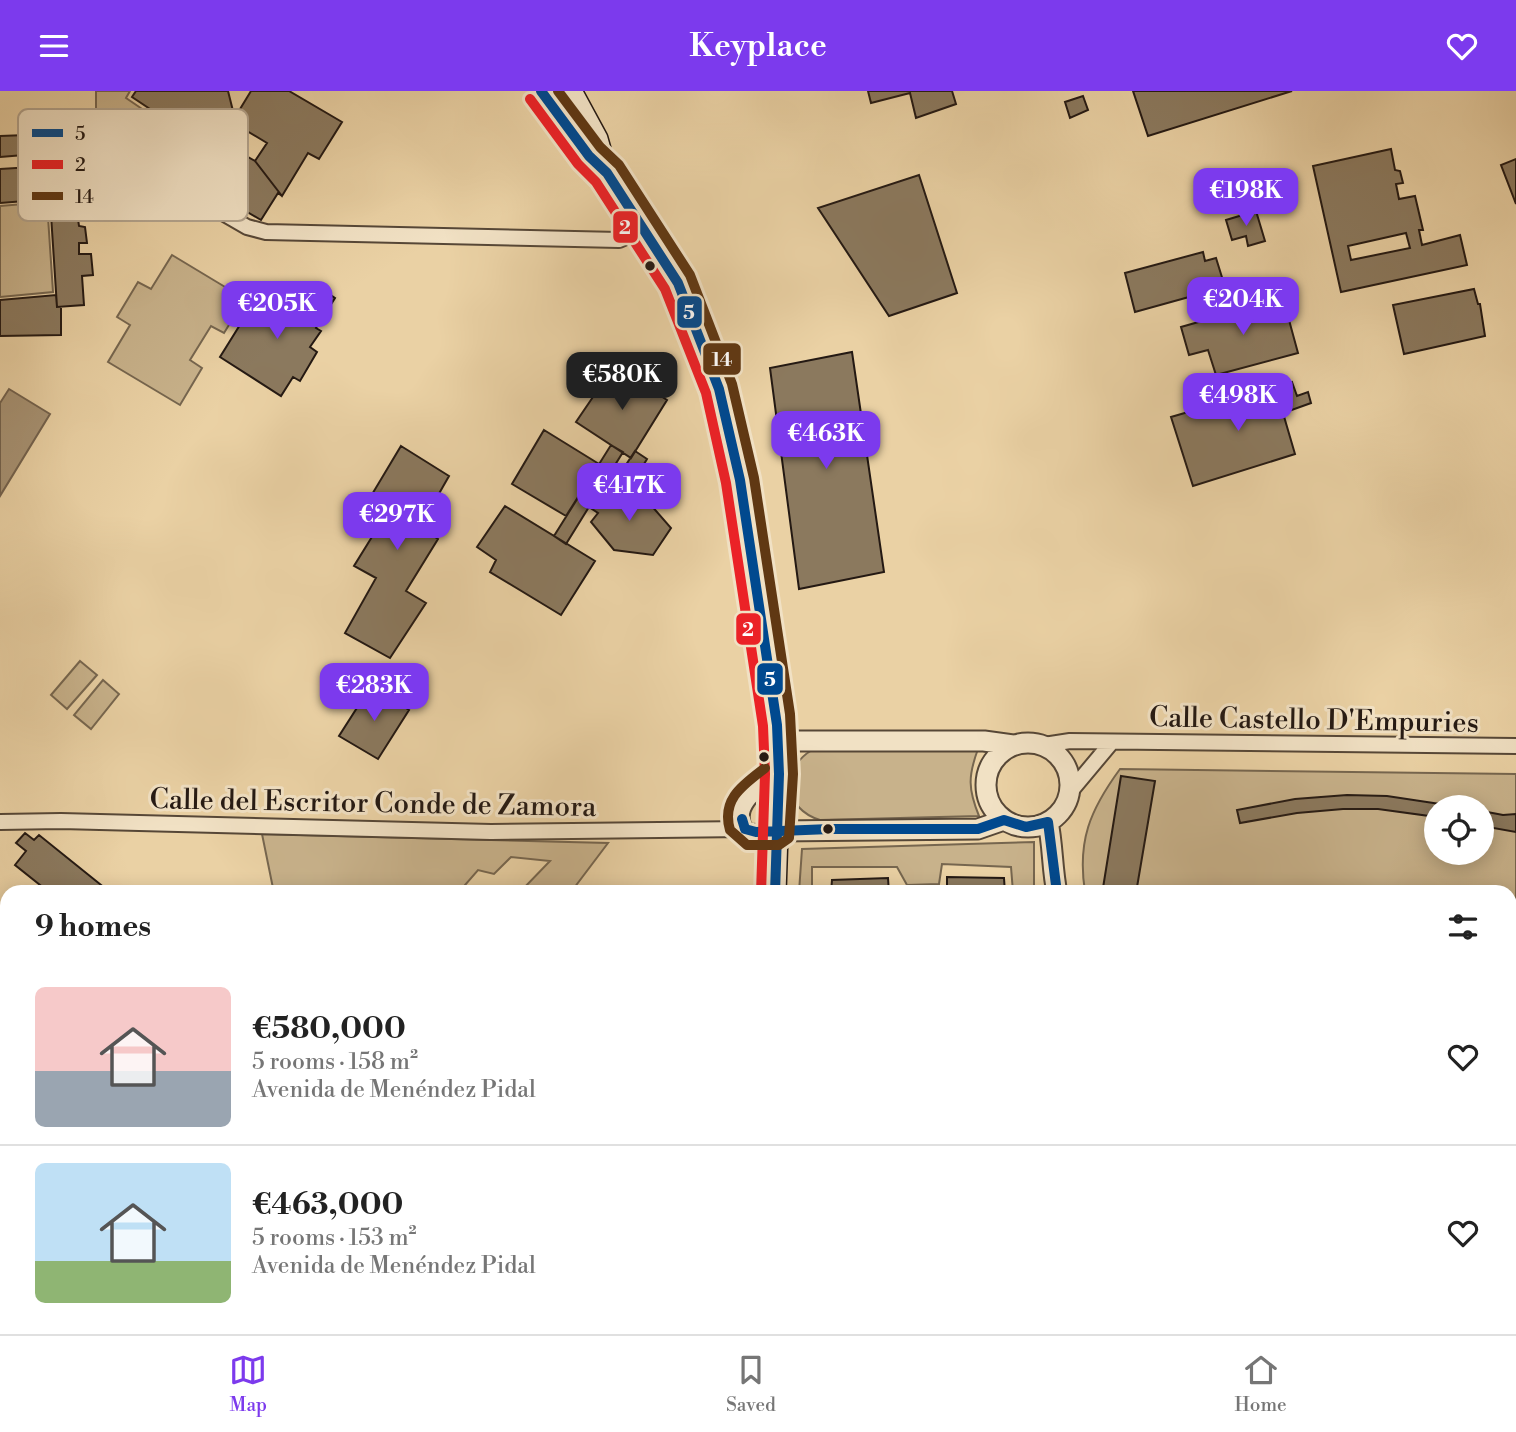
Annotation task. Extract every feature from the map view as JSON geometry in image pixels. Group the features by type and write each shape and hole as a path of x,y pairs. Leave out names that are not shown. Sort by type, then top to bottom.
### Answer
{"main road":[{"path":"541,91 589,156 607,173 678,282 719,389 742,493 778,741 775,885"},
{"path":"571,91 597,139 607,173"}],"street":[{"path":"237,221 266,232 619,240 644,229"},
{"path":"778,741 984,741 1013,745 1028,742 1044,745 1060,756 1070,775 1070,792"},
{"name":"Calle Castello D'Empuries","path":"1044,745 1070,741 1516,746"},
{"path":"1013,745 995,758 985,785 990,804 1004,820 1026,827 1048,822 1063,809 1070,792 1111,743"},
{"path":"746,829 741,815 745,802 779,774"},
{"path":"777,831 978,829 1004,820"},
{"name":"Calle del Escritor Conde de Zamora","path":"0,822 61,821 491,832 746,829 756,832 777,831"},
{"path":"1048,822 1055,885"}],"shaded area":[{"path":"96,91 130,91 126,98 142,109 96,109"},
{"path":"18,204 18,221 48,221 53,292 0,297 0,206"},
{"path":"172,255 245,299 224,333 211,326 190,360 202,368 180,405 108,362 130,325 117,317 138,282 151,289"},
{"path":"9,389 50,414 0,496 0,403"},
{"path":"80,661 97,675 67,709 51,695"},
{"path":"103,680 119,694 91,729 74,715"},
{"path":"978,749 972,767 971,783 979,816 820,820 799,807 790,788 794,768 801,758 812,750"},
{"path":"1120,769 1516,774 1516,885 1084,885 1085,841 1094,812"},
{"path":"262,834 608,843 576,885 527,885 550,861 511,857 494,874 478,870 465,885 272,885"},
{"path":"1034,842 1034,885 1012,885 1011,867 942,864 939,884 907,885 897,867 812,867 812,885 799,885 802,849"}],"building":[{"path":"136,91 228,91 232,109 150,109 132,97"},
{"path":"251,91 289,91 342,122 319,159 308,153 282,196 255,161 267,143 248,132 248,109 240,109"},
{"path":"868,91 952,91 956,104 916,118 910,93 871,103"},
{"path":"1133,91 1292,91 1148,136"},
{"path":"1083,96 1088,110 1070,118 1065,102"},
{"path":"18,135 18,156 0,157 0,136"},
{"path":"1391,149 1395,170 1400,171 1403,183 1396,184 1399,199 1415,196 1423,230 1419,230 1422,245 1460,235 1467,265 1341,292 1313,166","holes":["1406,233 1410,248 1351,260 1348,246"]},
{"path":"248,157 255,161 282,196 278,193 261,220 248,212"},
{"path":"1516,159 1516,204 1501,165"},
{"path":"18,168 18,202 0,203 0,169"},
{"path":"919,175 957,293 889,316 818,208"},
{"path":"1256,211 1265,241 1248,246 1246,236 1232,240 1226,220"},
{"path":"51,221 78,221 79,226 85,227 87,243 79,243 79,254 91,254 93,275 82,276 84,305 57,307"},
{"path":"1203,252 1205,261 1216,258 1225,287 1135,312 1125,273"},
{"path":"316,285 335,298 316,328 321,331 310,347 317,352 300,381 293,377 281,396 220,357 258,296 297,318"},
{"path":"1474,289 1480,304 1485,336 1404,354 1393,305"},
{"path":"56,295 57,307 61,307 61,335 0,336 0,300"},
{"path":"1283,298 1298,353 1216,375 1208,350 1189,355 1181,327"},
{"path":"852,352 884,572 799,589 770,368"},
{"path":"614,366 667,400 631,458 576,422"},
{"path":"1292,382 1297,396 1308,392 1311,403 1283,413 1295,454 1193,486 1171,417"},
{"path":"544,430 599,464 566,516 512,484"},
{"path":"611,445 623,452 566,544 554,536"},
{"path":"401,446 449,476 420,527 438,539 406,591 426,603 390,658 345,633 376,578 354,566 388,511 368,501"},
{"path":"635,451 647,459 635,479 622,471"},
{"path":"613,489 643,496 671,528 653,555 614,550 591,522 598,513 589,507 597,493 606,499"},
{"path":"505,506 595,561 561,615 490,572 496,560 477,547"},
{"path":"371,686 409,710 378,759 339,736"},
{"path":"1121,776 1155,781 1137,885 1103,885"},
{"path":"1347,795 1387,796 1424,802 1424,815 1378,809 1343,809 1297,813 1240,823 1237,810 1295,799"},
{"path":"1494,813 1516,814 1516,832 1494,828"},
{"path":"25,833 34,840 39,835 101,885 40,885 15,865 26,851 16,843"},
{"path":"947,877 1004,878 1004,885 947,885"},
{"path":"888,878 888,885 832,885 832,880"}],"transit line":[{"name":"5","path":"541,91 589,156 607,173 678,283 719,389 740,480 777,725 779,774 775,885"},
{"name":"14","path":"558,91 600,147 619,165 690,275 732,384 754,478 790,714 793,774"},
{"name":"2","path":"530,99 578,164 596,182 665,289 706,393 726,483 763,726 765,774 761,885"},
{"name":"14","path":"765,768 749,780 731,801 728,819 730,830 747,845 779,845 789,838 793,774"},
{"name":"5","path":"742,819 745,829 756,832 978,829 1004,820 1026,827 1048,822 1056,885"}]}
